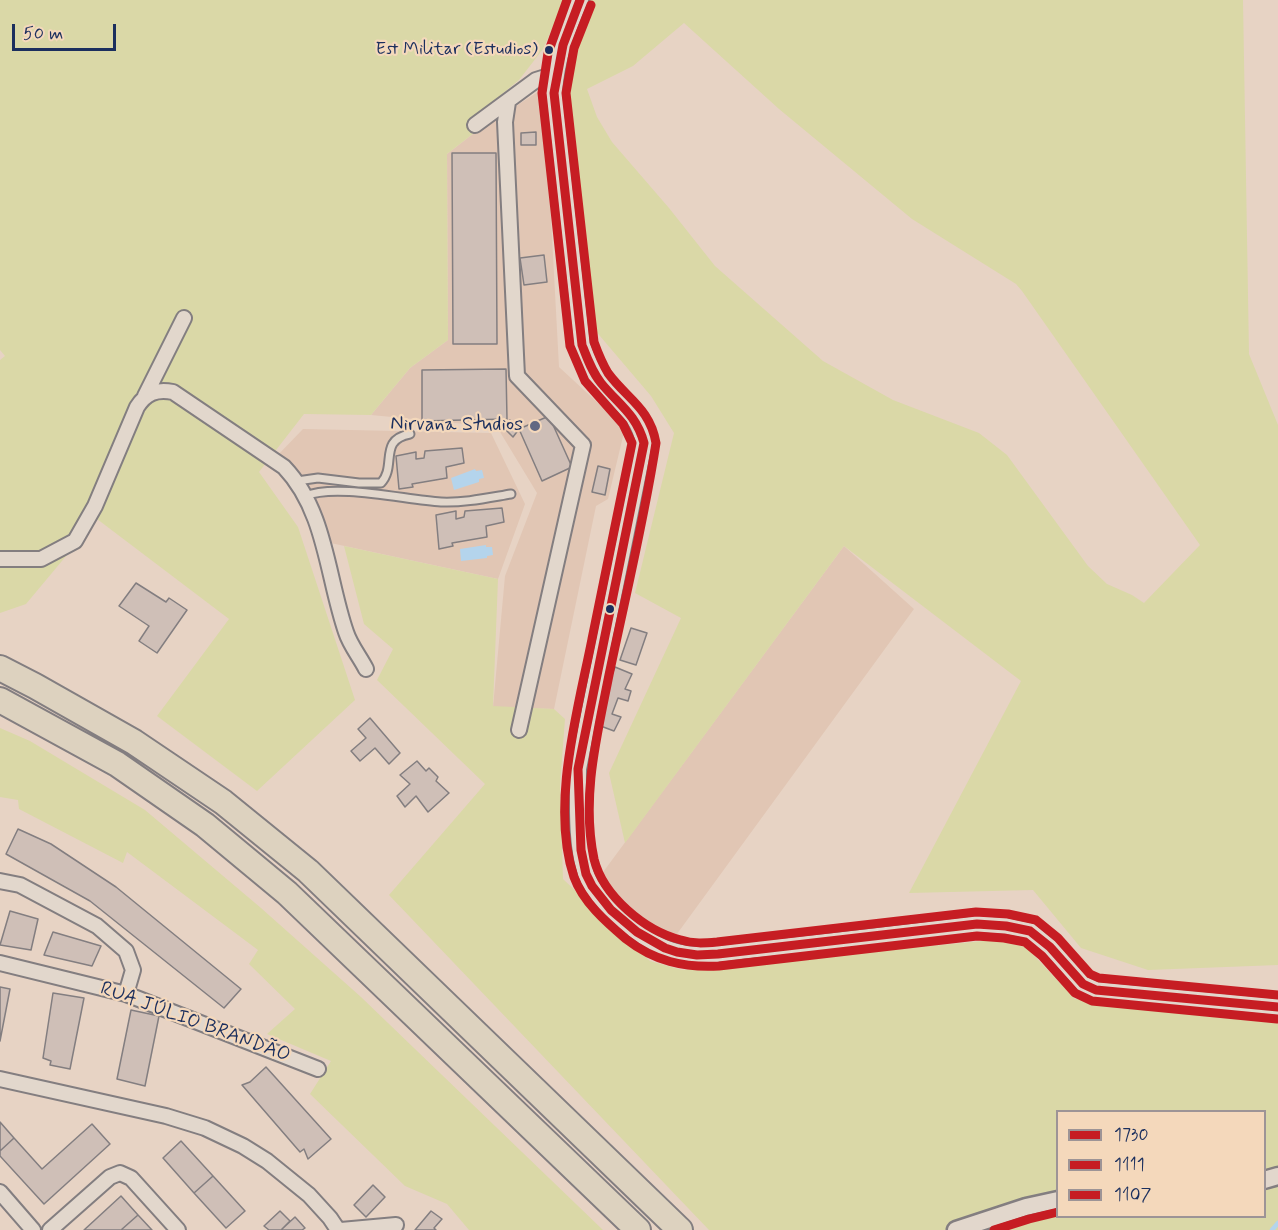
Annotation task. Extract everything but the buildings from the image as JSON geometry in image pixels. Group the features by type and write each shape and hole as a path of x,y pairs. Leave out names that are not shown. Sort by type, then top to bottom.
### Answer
{"highway":[{"path":"0,668 134,742 223,802 308,871 680,1230"},
{"path":"0,700 117,764 205,825 278,885 638,1230"}],"street":[{"path":"580,0 565,34 555,74 554,93 582,345 588,362 600,382 633,415 641,429 644,443 578,770 578,814 582,856 593,889 641,936 660,947 679,953 699,955 763,949 977,924 1006,926 1030,931 1050,947 1077,979 1096,990 1278,1007"},
{"path":"475,125 536,80 555,74"},
{"path":"508,102 505,122 517,376 583,445 519,730"},
{"path":"0,559 41,559 75,541 95,506 129,423 184,318"},
{"path":"145,396 161,390 174,392 284,467 297,481 314,515 346,634 366,669"},
{"path":"0,880 20,885 97,926 126,951 132,969 126,994"},
{"name":"RUA JÚLIO BRANDÃO","path":"0,963 126,994 318,1070"},
{"path":"0,1079 166,1116 205,1128 243,1146 267,1161 309,1195 340,1230 396,1225"},
{"path":"50,1230 110,1177 120,1173 131,1178 178,1230"},
{"path":"0,1192 33,1230"},
{"path":"956,1230 1026,1207 1056,1200"}],"lane":[{"path":"297,481 318,478 381,483 385,477 392,443 410,434"},
{"path":"306,496 320,492 355,493 452,502 511,494"}],"shaded area":[{"path":"0,0 565,0 543,49 519,80 467,123 474,133 447,154 448,340 410,368 371,415 304,414 259,472 298,527 355,700 257,791 157,716 229,619 97,519 26,604 0,613 0,360 5,356 0,350"},
{"path":"589,0 1243,0 1249,354 1278,425 1278,965 1148,970 1081,948 1033,890 909,893 1021,681 844,546 625,843 609,773 681,618 635,593 674,433 651,396 594,329 561,90 568,55","holes":["684,23 779,109 912,219 1016,284 1022,291 1200,545 1144,603 1107,584 1088,566 1007,455 979,433 893,400 823,361 715,266 612,142 597,117 587,89 633,66"]},
{"name":"Nirvana Studios","path":"544,88 559,367 625,428 608,499 596,506 554,709 493,707 505,576 537,493 497,427 371,415 410,368 448,340 447,154 474,133"},
{"path":"303,429 491,433 525,504 498,579 326,542 276,457"},
{"path":"344,546 498,579 493,706 554,709 565,719 560,785 563,879 650,961 682,970 993,940 1026,947 1075,999 1278,1010 1278,1230 709,1230 389,895 485,784 377,680 393,649 364,624"},
{"path":"844,546 914,609 666,949 595,883"},
{"path":"0,728 30,741 145,810 261,908 361,997 603,1230 469,1230 447,1204 405,1186 310,1094 331,1061 267,1034 295,1009 249,964 258,950 127,852 123,863 19,809 18,800 0,797"}],"water":[{"path":"475,469 476,471 482,470 484,478 479,479 479,482 454,490 451,478"},
{"path":"486,545 486,547 492,547 493,555 487,558 461,561 460,549"}],"waterway":[{"path":"1272,1230 1278,1223"}],"transit line":[{"name":"1111","path":"567,0 548,53 542,93 570,346 585,381 623,424 632,443 580,696 565,789 567,849 574,877 583,895 603,919 626,939 647,953 670,962 694,966 719,966 977,936 1004,938 1025,942 1042,956 1075,993 1092,1001 1277,1019"},
{"name":"1730","path":"580,0 563,45 554,93 582,345 595,374 632,417 644,443 578,769 581,850 586,874 592,886 611,910 637,932 677,952 697,955 718,954 977,924 1006,926 1030,931 1050,947 1083,984 1096,990 1278,1007"},
{"name":"1107","path":"591,5 574,48 566,93 594,342 608,373 649,421 656,443 592,767 590,836 594,859 606,886 627,910 653,929 690,942 717,942 976,912 1008,914 1036,920 1058,938 1090,974 1099,978 1278,995"},
{"name":"1111","path":"994,1230 1056,1212"}],"place":[{"name":"Est Militar (Estudios)","path":"549,50"},
{"name":"Nirvana Studios","path":"535,426"}]}
